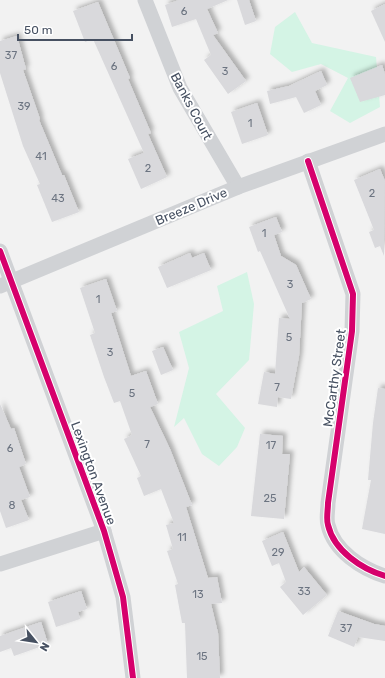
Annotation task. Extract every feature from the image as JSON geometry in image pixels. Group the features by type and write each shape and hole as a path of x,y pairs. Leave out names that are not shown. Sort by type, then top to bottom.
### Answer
{"street":[{"name":"Banks Court","path":"145,0 180,88 238,187"},
{"name":"Breeze Drive","path":"5,284 238,187 385,134"},
{"name":"McCarthy Street","path":"308,161 353,294 352,331 328,503 328,525 338,545 354,561 385,576"},
{"name":"Lexington Avenue","path":"0,252 5,284 104,530 123,597 133,678"},
{"path":"0,564 104,530"}],"green space":[{"path":"295,12 312,43 376,57 380,107 350,123 330,111 348,78 321,64 292,72 270,54 275,27"},
{"path":"247,272 254,304 249,360 216,394 245,428 237,447 219,466 202,454 184,418 174,427 189,368 179,332 223,311 217,286"}],"building":[{"path":"179,0 228,0 207,9 218,33 213,35 246,81 228,94 204,60 211,55 196,19 172,27 165,5"},
{"path":"237,0 249,0 256,21 245,25"},
{"path":"98,2 151,133 148,134 167,177 141,189 128,159 144,153 93,39 85,42 73,11"},
{"path":"385,4 385,42 371,11"},
{"path":"17,36 26,69 23,70 40,119 39,120 79,212 52,222 37,185 40,184 23,146 0,73 0,41"},
{"path":"382,65 385,74 385,95 360,102 350,78"},
{"path":"321,71 327,85 315,91 321,105 304,113 296,97 270,104 267,91 289,86"},
{"path":"257,103 268,135 242,144 231,112"},
{"path":"380,169 385,181 384,256 380,246 375,248 369,232 374,230 354,180"},
{"path":"276,217 282,232 274,235 281,256 296,265 311,299 302,303 299,356 291,399 278,397 277,407 258,404 264,372 275,374 279,318 290,319 260,251 258,252 249,227"},
{"path":"190,253 192,258 204,253 211,270 167,288 158,267"},
{"path":"106,279 117,311 111,313 131,376 146,371 158,404 150,407 170,449 192,505 186,507 208,578 217,577 222,603 211,604 218,633 220,678 187,678 185,623 182,623 175,585 178,584 167,551 173,549 166,525 174,523 161,489 144,496 137,478 141,476 124,439 132,435 120,401 114,403 104,377 90,335 95,333 80,288"},
{"path":"163,347 173,370 161,375 152,351"},
{"path":"378,388 385,389 385,534 362,529 371,480 368,480"},
{"path":"0,404 11,429 14,428 26,464 19,467 30,497 21,500 29,520 6,528 0,511"},
{"path":"260,434 283,436 282,454 290,454 284,519 251,516"},
{"path":"283,532 299,572 304,567 327,595 303,615 280,587 286,582 279,563 272,566 262,541"},
{"path":"81,591 87,609 78,612 80,619 56,627 48,602"},
{"path":"338,611 374,624 385,626 385,641 358,637 354,647 328,636"},
{"path":"41,622 48,644 14,656 11,648 0,652 0,636"}],"cycle path":[{"path":"308,161 353,294 352,331 328,503 327,523 336,543 350,558 367,569 385,576"},
{"path":"0,251 104,531 123,597 133,678"}]}
